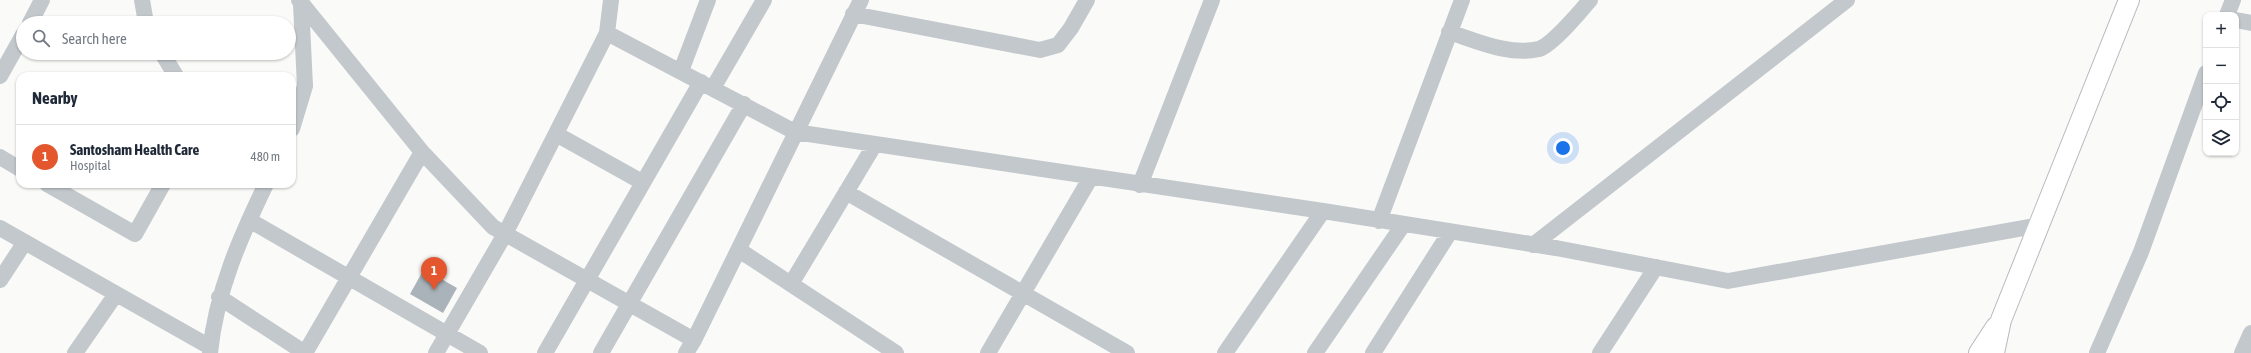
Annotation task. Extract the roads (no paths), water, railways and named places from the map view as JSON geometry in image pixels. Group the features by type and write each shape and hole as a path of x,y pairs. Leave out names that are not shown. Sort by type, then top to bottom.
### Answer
{"main road":[{"path":"1994,353 2001,320 2129,0"},
{"path":"1978,353 2001,320"}],"street":[{"path":"34,16 42,0"},
{"path":"142,0 145,16"},
{"path":"436,353 505,234 607,33 611,0"},
{"path":"680,71 708,0"},
{"path":"544,353 585,279 642,182 764,0"},
{"path":"300,2 422,152 493,227 631,305 690,347 861,0"},
{"path":"853,14 1040,50 1058,44 1071,28 1087,0"},
{"path":"1140,184 1212,0"},
{"path":"1379,221 1462,0"},
{"path":"1449,32 1506,50 1540,49 1572,22 1590,0"},
{"path":"1533,245 1847,0"},
{"path":"2228,12 2233,0"},
{"path":"296,116 305,86 300,2"},
{"path":"2239,21 2251,23"},
{"path":"607,33 795,132 1323,211 1533,245 1728,281 2040,225"},
{"path":"0,76 16,47"},
{"path":"166,60 174,72"},
{"path":"2097,353 2141,252 2203,81"},
{"path":"602,353 631,305 744,104"},
{"path":"556,134 642,182"},
{"path":"791,284 875,144"},
{"path":"219,297 305,353 422,152"},
{"path":"0,157 16,167"},
{"path":"988,353 1091,177"},
{"path":"54,188 135,234 161,188"},
{"path":"0,228 116,294 210,350 219,297 249,220 264,188"},
{"path":"846,192 1127,353"},
{"path":"1225,353 1323,211"},
{"path":"249,220 448,333 480,353"},
{"path":"1315,353 1403,225"},
{"path":"1373,353 1450,232"},
{"path":"0,280 25,242"},
{"path":"739,250 896,353"},
{"path":"1600,353 1656,267"},
{"path":"76,353 116,294"},
{"path":"2242,353 2251,333"}],"place":[{"name":"Santosham Health Care","path":"434,290"}]}
